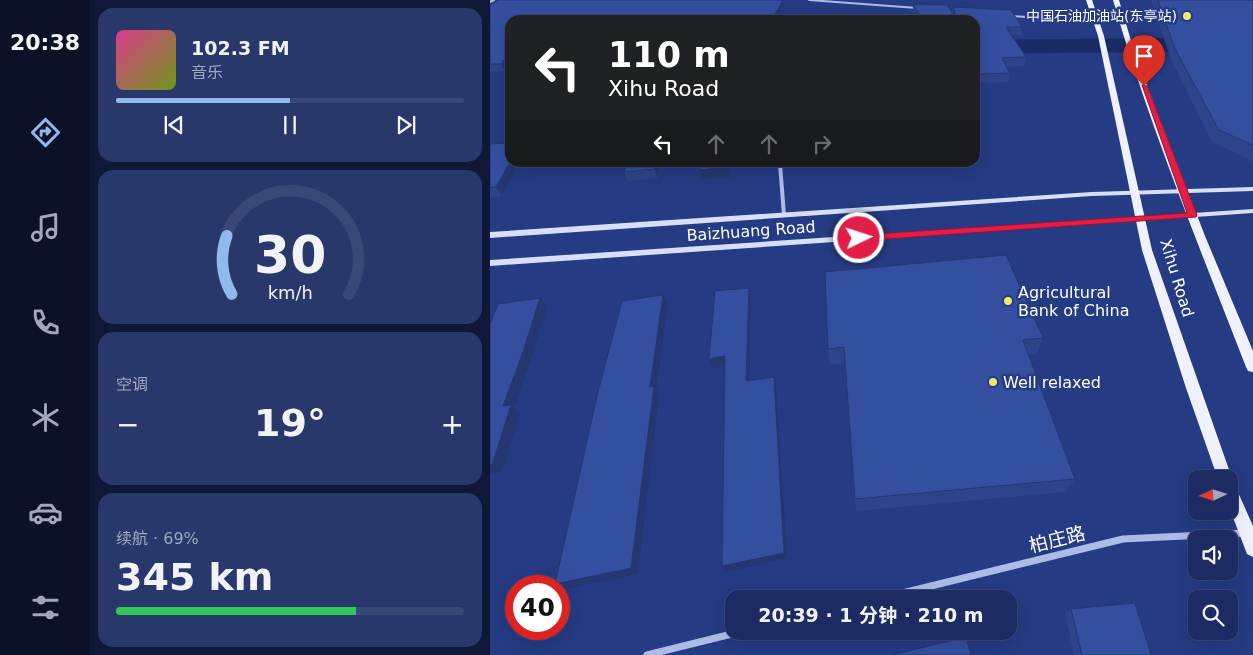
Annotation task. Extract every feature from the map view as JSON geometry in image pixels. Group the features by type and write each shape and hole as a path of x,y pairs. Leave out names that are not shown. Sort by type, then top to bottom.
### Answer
{"main road":[{"path":"1089,0 1096,22"},
{"name":"Xihu Road","path":"1116,0 1132,54 1192,215 1253,367"},
{"name":"Xihu Road","path":"1096,22 1101,36 1147,250 1223,470"},
{"path":"1238,511 1253,548"}],"street":[{"path":"490,2 494,0"},
{"path":"780,167 784,215"},
{"name":"Baizhuang Road","path":"490,235 1092,194 1253,189"},
{"name":"Baizhuang Road","path":"490,263 1253,211"},
{"name":"柏庄路","path":"915,590 1123,539 1246,533"},
{"path":"647,655 725,636"}],"lane":[{"path":"809,0 918,8"},
{"path":"1007,15 1096,22"}],"building":[{"path":"498,0 783,0 775,15 505,15 505,59 501,64 490,64 490,5"},
{"path":"1158,0 1253,0 1253,145 1219,130 1175,49"},
{"path":"913,4 947,5 954,15 920,15"},
{"path":"953,7 1011,10 1022,27 1006,27 1026,57 1002,58 1010,73 980,74 980,15 956,15"},
{"path":"505,143 505,167 507,167 496,187 490,188 490,144"},
{"path":"626,167 654,167 654,169 624,172"},
{"path":"700,167 728,167 700,170"},
{"path":"1006,255 1043,338 1023,340 1075,479 855,499 844,347 828,349 825,272"},
{"path":"749,288 746,381 774,377 784,553 722,566 725,356 709,359 715,291"},
{"path":"663,295 650,387 654,386 631,568 570,581 570,575 557,575 597,396 622,301"},
{"path":"540,298 503,406 511,405 492,465 490,465 490,324 498,304"},
{"path":"1135,603 1151,655 1082,655 1071,609"},
{"path":"954,640 967,640 971,655 892,655"}],"waterway":[{"path":"980,47 1253,44"}],"place":[{"name":"中国石油加油站(东亭站)","path":"1187,16"},
{"name":"Agricultural Bank of China","path":"1008,301"},
{"name":"Well relaxed","path":"993,382"}],"route":[{"path":"859,238 1192,215 1144,86"}]}
